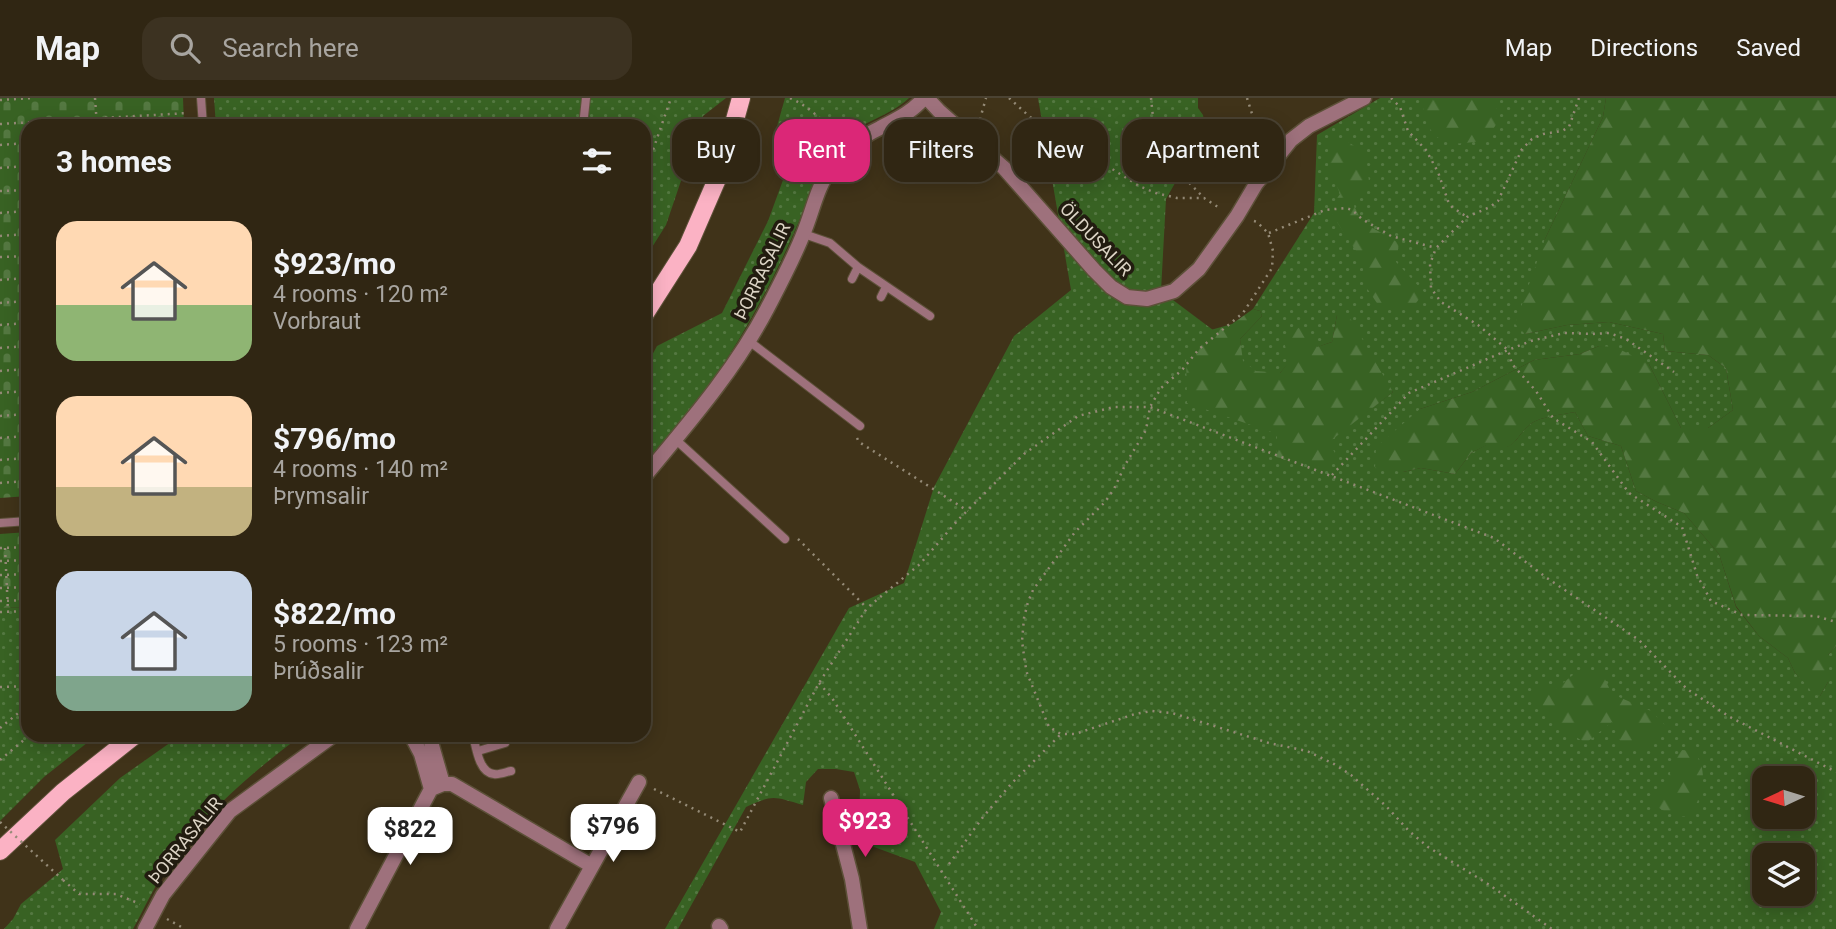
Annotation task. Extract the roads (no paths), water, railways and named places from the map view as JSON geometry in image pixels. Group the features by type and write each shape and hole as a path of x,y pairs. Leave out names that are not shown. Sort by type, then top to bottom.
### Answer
{"main road":[{"path":"651,304 688,246 721,170 741,98"},
{"path":"0,851 63,792 126,742"}],"street":[{"name":"ÖLDUSALIR","path":"925,98 1004,168 1111,287 1127,297 1147,299 1174,291 1199,269 1256,184 1291,140 1309,126 1364,98"},
{"name":"ÞORRASALIR","path":"651,468 698,411 749,341 804,234 818,190 831,168 854,144 878,128 900,118 925,98"},
{"name":"ÞORRASALIR","path":"145,929 163,895 230,811 324,742"},
{"path":"415,742 437,787"},
{"path":"357,929 437,787 430,742"},
{"path":"557,929 639,782"},
{"path":"437,787 452,784 592,866"},
{"path":"831,798 852,879 860,929"}],"lane":[{"path":"201,98 202,119"},
{"path":"584,119 586,98"},
{"path":"804,234 830,243 858,267 930,316"},
{"path":"852,279 858,267"},
{"path":"881,297 887,286"},
{"path":"749,341 860,426"},
{"path":"675,439 785,539"},
{"path":"0,523 21,522"},
{"path":"475,742 487,772 494,774 512,771"},
{"path":"478,751 505,743"}]}
